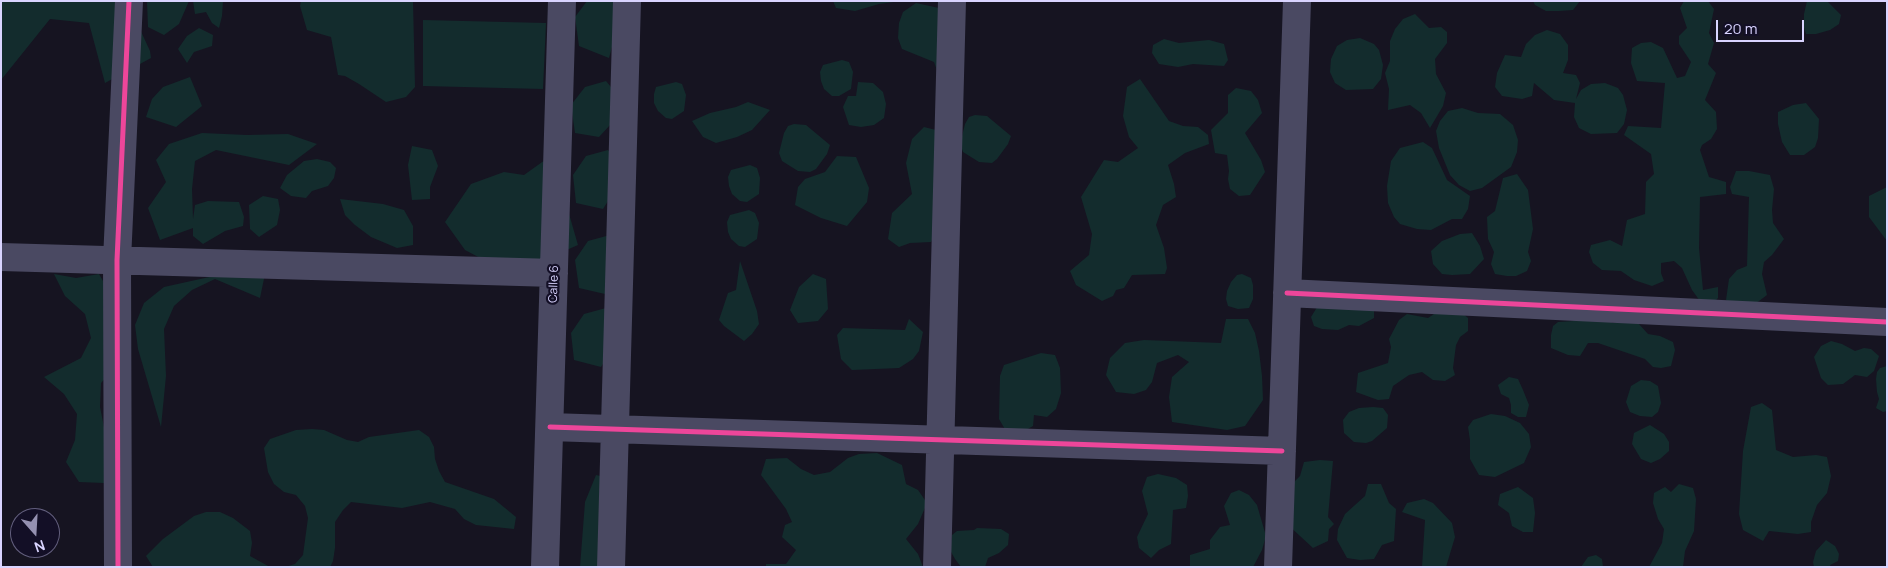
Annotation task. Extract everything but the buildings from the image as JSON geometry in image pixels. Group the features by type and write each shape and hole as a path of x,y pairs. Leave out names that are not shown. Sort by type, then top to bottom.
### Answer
{"street":[{"path":"118,567 117,260 129,1"},
{"name":"Calle 6","path":"546,567 562,1"},
{"path":"611,567 627,1"},
{"path":"937,567 952,1"},
{"path":"1278,567 1297,1"},
{"path":"1,257 554,273"},
{"path":"1287,293 1887,322"},
{"path":"550,427 1282,451"}],"green space":[{"path":"1,1 127,1 150,51 151,58 105,83 89,23 50,19 1,80"},
{"path":"147,1 189,1 179,24 164,35 148,27"},
{"path":"193,1 223,1 219,28 212,23 206,12 195,14"},
{"path":"301,1 413,1 415,87 406,97 386,102 345,76 338,75 331,37 307,30 300,6"},
{"path":"587,1 617,1 615,36 609,58 579,46 575,17"},
{"path":"833,1 901,1 879,4 855,11 836,8"},
{"path":"1533,1 1580,1 1573,10 1546,11 1535,5"},
{"path":"1684,1 1708,1 1714,9 1709,33 1714,43 1708,64 1716,73 1705,100 1716,112 1717,129 1711,139 1702,145 1700,150 1709,177 1726,182 1726,194 1700,197 1699,248 1703,290 1718,287 1718,298 1711,305 1700,301 1692,290 1682,268 1674,261 1661,263 1661,273 1664,281 1652,286 1634,280 1621,271 1602,270 1593,263 1589,252 1591,245 1610,240 1622,246 1627,220 1645,214 1646,182 1654,174 1651,154 1624,135 1628,126 1661,128 1665,83 1637,81 1631,63 1632,48 1641,43 1651,42 1663,48 1677,78 1685,76 1691,62 1679,44 1679,36 1687,28 1680,8"},
{"path":"1807,1 1827,1 1841,15 1839,24 1830,30 1816,34 1806,34 1804,14"},
{"path":"916,3 939,8 940,79 934,62 902,49 898,38 899,23 903,12"},
{"path":"1415,14 1429,28 1441,27 1447,32 1447,43 1435,59 1436,74 1446,93 1443,106 1430,128 1421,113 1410,105 1388,110 1389,89 1385,73 1390,61 1390,41 1395,29 1403,19"},
{"path":"423,20 546,23 543,89 423,86"},
{"path":"199,28 213,35 212,46 194,52 187,63 178,49 187,36"},
{"path":"1547,30 1560,34 1568,45 1568,60 1563,73 1576,75 1580,83 1576,99 1581,90 1591,84 1605,83 1618,88 1623,95 1627,110 1624,124 1617,133 1591,134 1579,128 1574,117 1575,103 1554,100 1534,83 1532,96 1522,99 1502,96 1495,87 1497,73 1505,55 1521,57 1526,44 1535,35"},
{"path":"1360,38 1374,44 1379,50 1383,65 1381,79 1373,89 1346,90 1335,83 1330,72 1331,59 1337,46 1347,40"},
{"path":"1164,39 1179,43 1209,40 1224,44 1228,60 1224,66 1193,64 1178,67 1159,64 1152,53 1153,45"},
{"path":"842,60 849,62 853,72 851,89 839,96 832,96 824,89 820,72 823,65"},
{"path":"190,77 202,106 176,127 146,117 152,99 163,87"},
{"path":"1140,79 1169,121 1183,126 1198,127 1208,135 1209,144 1185,153 1168,165 1176,197 1163,205 1156,225 1164,248 1167,268 1165,274 1132,275 1124,288 1116,290 1113,296 1102,301 1076,285 1070,271 1089,255 1092,234 1081,197 1104,160 1118,162 1138,148 1129,137 1123,116 1127,87"},
{"path":"606,81 616,93 611,124 599,137 575,133 571,105 585,87"},
{"path":"676,82 682,84 686,95 684,111 672,119 666,118 658,111 654,103 654,94 656,87"},
{"path":"858,82 873,83 883,92 886,104 884,118 874,125 861,127 849,125 843,107 848,96 856,96"},
{"path":"1236,88 1251,91 1258,100 1262,113 1245,133 1261,160 1265,172 1250,195 1239,196 1230,189 1227,155 1215,153 1211,130 1228,113 1228,95"},
{"path":"748,102 770,110 752,130 737,137 716,143 703,137 692,121 710,113"},
{"path":"1806,103 1819,119 1818,138 1815,147 1804,155 1790,155 1782,142 1778,124 1778,112 1793,105"},
{"path":"1462,108 1478,113 1500,114 1513,125 1518,140 1517,152 1511,167 1482,188 1470,191 1459,185 1450,175 1439,148 1436,131 1440,121 1448,111"},
{"path":"975,115 987,116 1011,136 1008,144 992,163 979,162 963,152 960,144 965,124 969,117"},
{"path":"794,124 806,125 830,145 827,154 816,169 810,172 798,171 782,161 779,153 784,133 788,126"},
{"path":"924,127 936,130 938,229 931,242 910,243 899,247 888,239 892,213 912,194 906,163 912,139"},
{"path":"202,133 288,134 317,144 289,165 216,150 195,161 192,189 193,219 195,205 208,201 239,202 244,217 243,226 225,231 203,244 193,236 193,228 160,240 148,208 166,182 156,160 169,144"},
{"path":"1423,142 1432,148 1447,180 1470,196 1468,209 1462,219 1452,219 1431,230 1417,229 1400,224 1394,217 1388,203 1387,186 1391,161 1400,148"},
{"path":"412,146 432,150 438,166 430,187 430,199 412,200 408,165"},
{"path":"608,150 618,162 613,193 603,209 576,203 573,175 586,156"},
{"path":"552,155 578,245 546,259 484,260 465,250 445,222 471,184 504,172 524,175"},
{"path":"837,156 856,157 869,188 867,202 847,226 821,218 795,205 798,187 805,179 825,172"},
{"path":"317,159 330,162 336,168 334,178 328,186 312,191 306,198 291,196 280,188 287,175 304,161"},
{"path":"750,165 757,168 760,178 759,194 747,202 740,201 732,194 728,177 731,170"},
{"path":"1736,171 1749,171 1770,175 1774,189 1773,223 1784,239 1764,262 1762,274 1767,295 1755,304 1734,308 1726,300 1729,279 1737,270 1747,266 1749,197 1732,194 1730,187"},
{"path":"1517,174 1528,190 1533,229 1528,252 1531,261 1527,271 1516,276 1507,276 1495,274 1491,264 1494,252 1488,239 1487,217 1495,211 1503,178"},
{"path":"1887,187 1887,241 1869,217 1869,196"},
{"path":"263,196 278,199 280,210 277,225 259,237 250,229 249,205"},
{"path":"340,199 383,204 404,210 413,226 413,245 397,248 371,237 345,215"},
{"path":"749,210 755,213 759,223 757,239 745,247 739,246 731,239 727,222 730,215"},
{"path":"1472,233 1480,246 1484,259 1470,274 1442,274 1433,264 1431,251 1442,241 1460,234"},
{"path":"610,235 605,294 579,288 575,260 588,241"},
{"path":"740,261 757,311 759,324 744,341 719,320 728,293 736,290"},
{"path":"241,270 265,274 260,298 215,279 192,290 174,306 164,329 166,376 161,427 138,349 135,325 144,303 164,287"},
{"path":"54,274 76,278 99,274 123,316 119,363 101,383 100,407 110,457 104,483 79,482 66,462 75,440 77,414 64,394 44,377 81,358 91,338 85,314 65,296"},
{"path":"813,274 826,279 828,309 818,321 798,323 790,310 799,287"},
{"path":"1242,274 1251,278 1253,299 1249,308 1238,309 1228,306 1226,299 1231,282 1237,275"},
{"path":"1319,304 1374,309 1374,318 1359,326 1349,325 1338,330 1322,329 1314,326 1311,317"},
{"path":"606,308 611,351 601,367 574,360 571,333 584,314"},
{"path":"1437,312 1462,313 1468,318 1468,331 1460,337 1456,345 1453,368 1455,375 1445,381 1433,380 1422,372 1409,375 1393,386 1389,399 1378,400 1356,392 1358,373 1388,363 1391,347 1389,339 1399,320 1407,314 1428,318"},
{"path":"1584,314 1599,315 1613,323 1624,321 1638,323 1648,334 1660,336 1673,342 1675,350 1671,366 1653,367 1645,359 1598,343 1588,343 1580,356 1568,355 1551,348 1553,326 1558,322 1574,321"},
{"path":"909,319 923,332 919,351 913,359 899,368 852,370 841,359 837,335 843,328 905,330"},
{"path":"1226,319 1248,319 1255,333 1259,351 1263,400 1245,426 1227,430 1172,422 1169,397 1172,377 1189,362 1178,355 1157,363 1152,382 1146,390 1134,394 1116,392 1106,375 1110,358 1125,343 1144,340 1221,343"},
{"path":"1831,341 1855,351 1864,348 1871,349 1879,356 1874,371 1867,377 1855,375 1843,384 1828,385 1821,378 1814,357 1821,346"},
{"path":"1041,353 1055,355 1060,368 1061,393 1056,409 1047,417 1034,415 1033,426 1021,433 1006,431 999,419 1000,376 1004,365"},
{"path":"1887,366 1887,411 1883,412 1876,408 1879,399 1876,379 1880,368"},
{"path":"1509,377 1518,379 1523,390 1529,405 1526,417 1518,417 1511,413 1509,398 1501,394 1498,385"},
{"path":"1641,380 1650,381 1658,386 1661,403 1658,412 1652,417 1640,416 1630,412 1626,402 1631,386"},
{"path":"1762,403 1772,410 1776,450 1793,457 1816,455 1827,457 1831,476 1827,493 1817,505 1811,522 1811,532 1798,534 1769,531 1763,541 1743,530 1739,514 1743,451 1751,407"},
{"path":"1359,408 1383,408 1388,415 1387,428 1372,441 1366,443 1354,442 1344,433 1343,420 1349,412"},
{"path":"1491,414 1505,416 1520,423 1529,434 1531,447 1524,463 1495,477 1479,475 1470,459 1468,427 1473,420"},
{"path":"1650,425 1664,434 1669,442 1669,451 1660,459 1651,463 1641,459 1632,444 1634,433"},
{"path":"296,430 324,430 347,440 358,442 369,437 419,430 429,437 434,447 435,459 445,482 494,499 516,517 514,529 476,525 464,519 455,509 430,502 402,508 351,502 335,522 335,548 330,567 285,567 295,564 303,555 308,518 305,506 296,495 284,492 274,484 268,472 264,448 270,439"},
{"path":"877,453 902,465 906,484 918,490 927,503 918,524 906,539 918,554 923,567 766,567 766,564 786,564 796,550 782,537 785,525 792,522 786,509 761,475 766,459 787,458 801,469 814,475 830,472 848,458 859,454"},
{"path":"1333,461 1328,517 1334,524 1329,529 1328,541 1313,548 1287,524 1289,487 1300,476 1304,462"},
{"path":"1158,474 1176,478 1187,485 1188,496 1186,508 1173,510 1171,544 1159,550 1151,558 1139,548 1137,537 1148,514 1142,491 1147,477"},
{"path":"596,475 618,480 622,567 580,567 585,502"},
{"path":"1368,484 1381,484 1389,503 1396,509 1394,541 1382,545 1374,559 1360,560 1347,558 1337,540 1338,529 1345,514 1365,496"},
{"path":"1679,484 1693,488 1696,499 1694,531 1685,551 1683,567 1649,567 1662,543 1664,529 1658,519 1653,503 1654,493 1665,487 1671,492"},
{"path":"1518,487 1533,498 1535,513 1533,532 1523,532 1512,526 1509,513 1498,505 1500,494"},
{"path":"1239,490 1249,495 1257,505 1266,536 1262,550 1253,567 1190,567 1190,555 1210,549 1210,540 1220,527 1230,525 1224,506 1231,493"},
{"path":"1424,499 1433,503 1452,523 1455,537 1446,567 1422,567 1425,520 1402,512 1407,503"},
{"path":"206,512 220,512 233,518 250,531 252,543 250,556 270,567 153,567 146,556 163,539 194,516"},
{"path":"977,528 1001,529 1009,534 1008,545 999,553 988,558 985,567 961,567 950,550 952,535 957,531 974,530"},
{"path":"1826,540 1835,546 1839,554 1838,561 1830,565 1831,567 1814,567 1813,562 1816,551"},
{"path":"1596,555 1602,559 1603,567 1581,567 1588,557"}],"cycle path":[{"path":"118,567 117,260 129,1"},
{"path":"1287,293 1887,322"},
{"path":"550,427 1282,451"}]}
